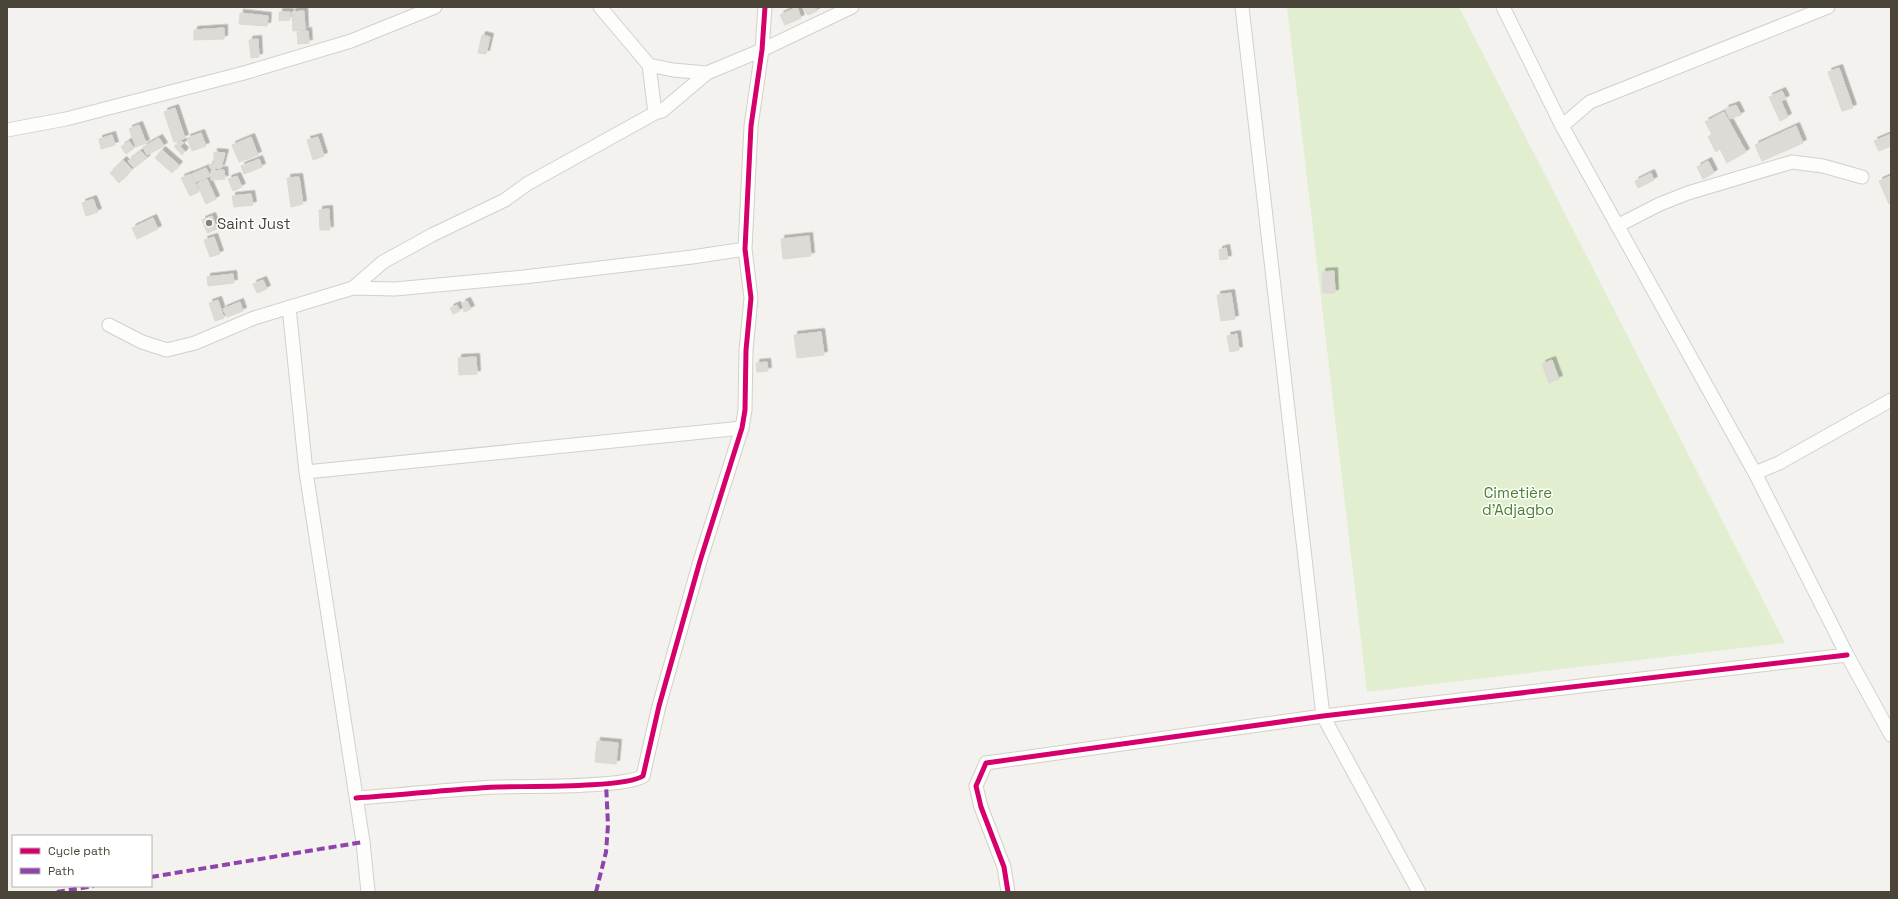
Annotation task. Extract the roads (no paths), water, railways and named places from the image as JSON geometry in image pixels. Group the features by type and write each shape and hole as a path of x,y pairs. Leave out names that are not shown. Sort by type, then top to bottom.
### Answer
{"street":[{"path":"7,130 66,119 244,73 351,41 435,7"},
{"path":"600,7 649,65 655,114"},
{"path":"356,798 496,787 606,783 637,779 643,776 659,706 700,561 742,428 745,410 746,350 751,298 745,248 751,126 762,50 765,7"},
{"path":"353,288 383,262 432,235 504,200 526,184 662,111 707,73 762,50 852,7"},
{"path":"1242,7 1323,716 1419,892"},
{"path":"1503,7 1562,126 1755,473 1847,655 1891,735"},
{"path":"1562,126 1590,102 1828,7"},
{"path":"649,65 673,70 707,73"},
{"path":"1617,226 1660,204 1688,193 1792,162 1823,166 1862,176"},
{"path":"109,325 142,342 167,350 195,343 254,318 353,288 395,289 524,277 692,257 745,248"},
{"path":"289,307 306,472 356,798 368,892"},
{"path":"1755,473 1779,463 1891,400"},
{"path":"306,472 742,428"},
{"path":"1008,892 1004,867 981,807 976,786 986,763 1323,716 1847,655"}],"place":[{"name":"Saint Just","path":"209,223"}],"park label":[{"name":"Cimetière d'Adjagbo","path":"1518,500"}]}
